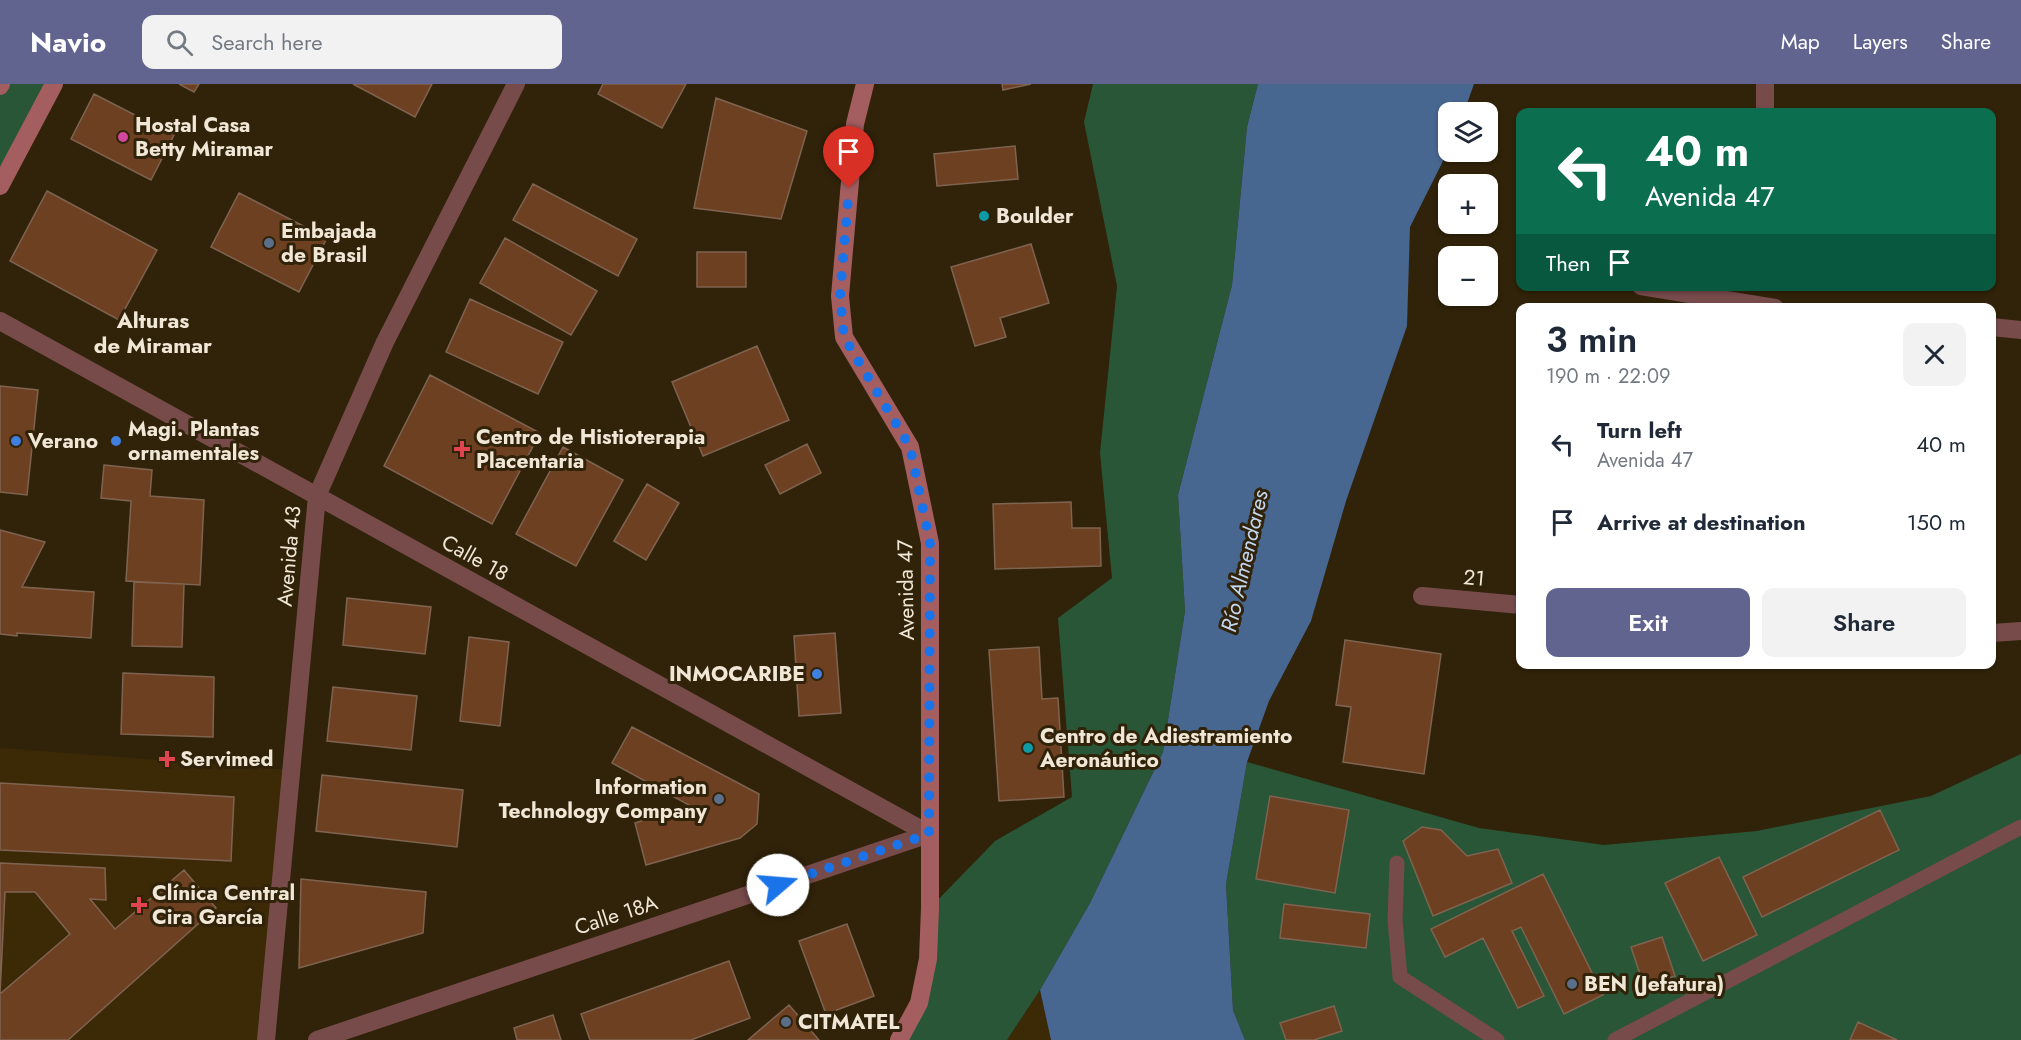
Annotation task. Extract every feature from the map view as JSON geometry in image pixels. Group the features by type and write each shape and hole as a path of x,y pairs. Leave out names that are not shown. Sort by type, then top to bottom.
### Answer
{"street":[{"path":"0,186 54,84"},
{"name":"Avenida 43","path":"266,1040 317,496 385,342 516,84"},
{"name":"Avenida 47","path":"865,84 855,124 840,296 844,337 910,447 930,543 930,909 927,959 919,1003 899,1040"},
{"path":"1764,108 1766,84"},
{"path":"1701,291 1737,294 1761,303"},
{"name":"Calle 18","path":"0,321 929,834"},
{"path":"1996,327 2021,330"},
{"name":"21","path":"1422,596 1516,605"},
{"path":"1996,633 2021,631"},
{"name":"Calle 18A","path":"317,1040 929,834"}],"lane":[{"path":"1615,1040 2021,827"},
{"path":"1397,863 1395,920 1400,977 1497,1040"}],"shaded area":[{"name":"Clínica Central Cira García","path":"0,748 291,770 266,1040 0,1040"},
{"path":"1040,990 1051,1040 1007,1040"}],"green space":[{"path":"53,84 0,185 0,85"},
{"path":"1093,84 1258,84 1247,127 1232,285 1178,495 1185,611 1163,752 1090,903 1040,990 1007,1040 899,1040 919,1003 930,908 995,841 1072,797 1058,618 1112,578 1100,453 1117,286 1084,122"},
{"path":"2021,754 2021,1040 1245,1040 1233,1010 1226,884 1247,762 1479,828 1604,845 1757,831 1931,796"}],"water":[{"name":"Río Almendares","path":"1258,84 1474,84 1468,102 1438,102 1438,162 1442,162 1410,227 1407,326 1346,501 1311,621 1269,701 1247,762 1226,884 1233,1010 1245,1040 1051,1040 1040,990 1090,903 1163,752 1185,611 1178,495 1232,285 1247,127"}],"building":[{"name":"Hostal Casa Betty Miramar","path":"179,84 199,84 194,92"},
{"path":"353,84 432,84 415,117"},
{"path":"603,84 686,84 662,128 598,94"},
{"path":"1002,84 1031,84 1003,90"},
{"name":"Hostal Casa Betty Miramar","path":"94,94 174,135 151,180 71,139"},
{"path":"716,98 807,131 781,219 694,208"},
{"path":"1015,146 1018,179 937,186 934,154"},
{"path":"533,184 637,239 618,276 513,220"},
{"path":"47,191 157,250 119,320 10,261"},
{"name":"Embajada de Brasil","path":"239,193 327,238 299,292 211,247"},
{"path":"505,238 597,291 571,335 480,283"},
{"path":"1031,244 1049,303 1000,318 1006,337 975,346 951,267"},
{"path":"697,252 746,252 746,287 697,287"},
{"path":"470,299 563,342 538,394 446,352"},
{"path":"757,346 789,420 703,456 672,382"},
{"name":"Centro de Histioterapia Placentaria","path":"430,375 540,433 492,524 384,466"},
{"name":"Verano","path":"0,386 38,390 27,495 0,492"},
{"path":"807,444 821,473 780,494 765,465"},
{"path":"563,447 623,480 576,566 516,534"},
{"name":"Verano","path":"104,465 152,470 150,496 204,500 200,585 126,581 131,501 101,498"},
{"path":"647,484 679,503 646,560 614,541"},
{"path":"1071,502 1072,528 1100,528 1101,566 995,569 993,504"},
{"path":"0,530 45,542 22,587 94,592 91,638 0,634"},
{"path":"134,582 184,584 182,647 132,646"},
{"path":"347,598 431,607 425,654 343,645"},
{"name":"INMOCARIBE","path":"835,633 841,713 799,716 794,636"},
{"path":"469,637 509,642 500,726 460,721"},
{"path":"1345,640 1441,654 1424,774 1343,762 1351,707 1336,705"},
{"name":"Centro de Adiestramiento Aeronáutico","path":"1039,647 1042,699 1058,698 1064,797 999,801 989,650"},
{"path":"123,673 214,677 213,737 121,734"},
{"path":"333,687 417,696 411,750 327,741"},
{"name":"Information Technology Company","path":"632,727 759,794 757,824 740,838 646,865 635,823 689,805 612,763"},
{"path":"322,775 463,790 457,847 316,831"},
{"path":"0,783 234,797 231,861 0,850"},
{"path":"1270,796 1349,810 1335,893 1256,879"},
{"path":"1880,810 1899,850 1762,917 1743,877"},
{"path":"1422,827 1441,830 1467,856 1498,849 1512,883 1433,916 1403,841"},
{"path":"1719,857 1757,935 1703,961 1665,883"},
{"path":"0,863 105,868 106,900 90,899 115,929 184,870 216,908 68,1040 0,1040","holes":["5,892 35,892 70,934 0,994"]},
{"path":"1543,874 1603,995 1564,1014 1521,927 1512,931 1544,996 1518,1008 1483,938 1445,957 1431,929"},
{"path":"301,879 426,892 423,933 299,968"},
{"path":"1284,904 1370,914 1366,948 1280,938"},
{"path":"847,924 874,996 826,1014 799,941"},
{"path":"1662,937 1675,976 1644,986 1631,947"},
{"path":"729,961 750,1018 691,1040 590,1040 581,1014"},
{"name":"CITMATEL","path":"789,1005 819,1040 748,1040"},
{"path":"1334,1006 1342,1031 1314,1040 1286,1040 1280,1023"},
{"path":"553,1015 561,1040 517,1040 514,1028"},
{"path":"1858,1022 1897,1040 1850,1040"}],"place":[{"name":"Hostal Casa Betty Miramar","path":"123,137"},
{"name":"Boulder","path":"984,216"},
{"name":"Embajada de Brasil","path":"269,243"},
{"name":"Verano","path":"16,441"},
{"name":"Magi. Plantas ornamentales","path":"116,441"},
{"name":"Centro de Histioterapia Placentaria","path":"462,449"},
{"name":"INMOCARIBE","path":"817,674"},
{"name":"Centro de Adiestramiento Aeronáutico","path":"1028,748"},
{"name":"Servimed","path":"167,759"},
{"name":"Information Technology Company","path":"719,799"},
{"name":"Clínica Central Cira García","path":"139,905"},
{"name":"BEN (Jefatura)","path":"1572,984"},
{"name":"CITMATEL","path":"786,1022"}],"district":[{"name":"Alturas de Miramar","path":"153,332"}],"route":[{"path":"778,885 929,834 930,543 910,447 844,337 840,296 849,188"}]}
